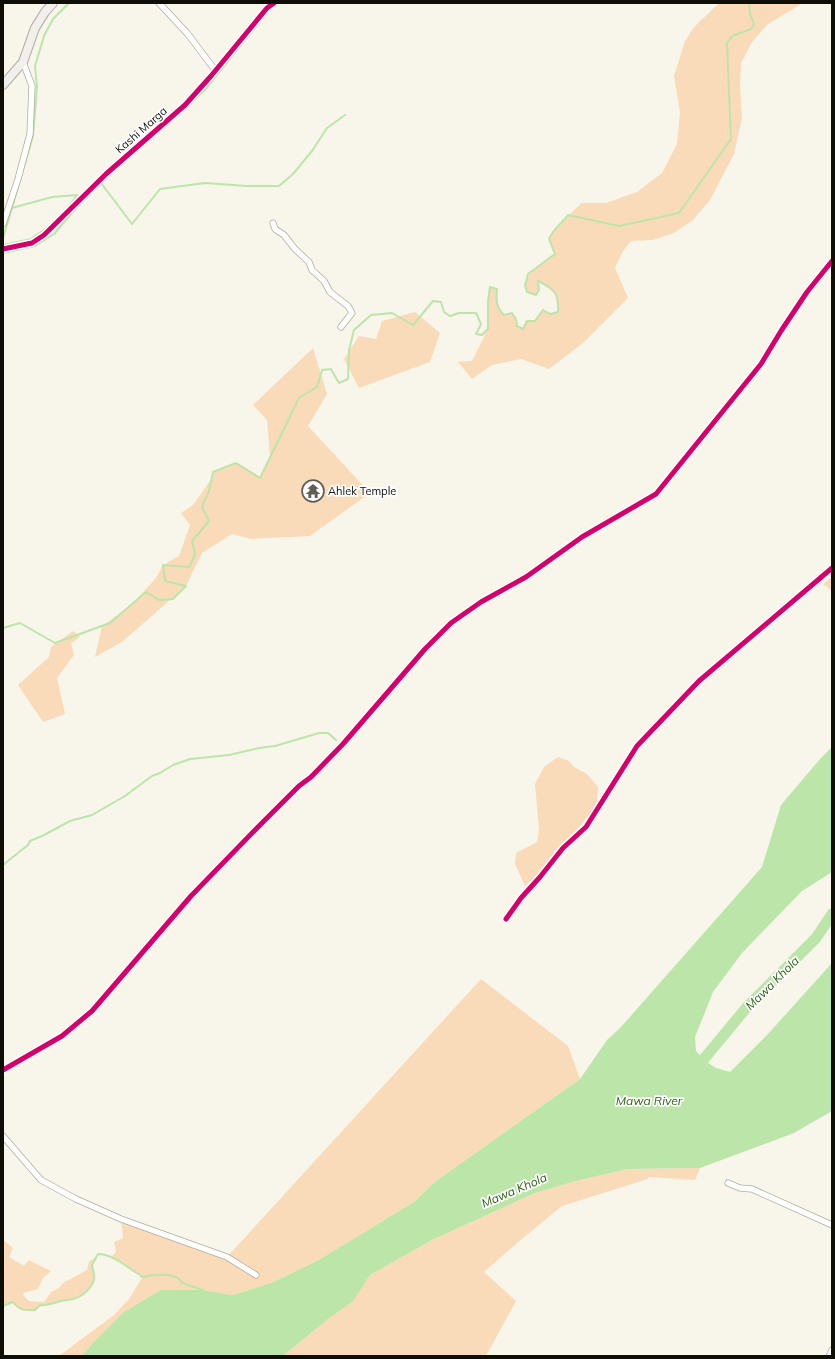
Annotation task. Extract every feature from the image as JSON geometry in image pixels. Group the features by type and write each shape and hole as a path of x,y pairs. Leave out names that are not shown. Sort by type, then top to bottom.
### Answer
{"street":[{"path":"3,85 23,62 35,28 45,12 53,3"},
{"path":"159,3 187,32 216,70"},
{"name":"Kashi Marga","path":"3,249 32,243 44,235 106,174 185,105 267,8 274,3"},
{"path":"3,224 30,134 32,86 23,62"},
{"path":"273,223 275,229 284,235 295,249 309,262 312,270 324,281 330,292 348,306 352,313 341,327"},
{"path":"3,1070 62,1036 92,1011 191,896 299,786 310,778 342,744 425,649 451,623 481,602 526,577 582,537 656,494 761,364 807,292 832,261"},
{"path":"506,919 521,898 563,848 586,828 637,746 699,681 832,568"},
{"path":"3,1136 41,1180 48,1184 76,1199 121,1219 227,1257 256,1275"},
{"path":"728,1183 740,1188 752,1189 832,1225"},
{"path":"829,1356 832,1350"}],"shaded area":[{"path":"719,3 803,3 768,24 752,42 741,63 740,86 742,118 734,154 710,200 693,220 674,233 653,240 631,241 623,251 615,268 628,298 582,344 549,369 521,359 492,365 472,379 458,362 472,361 488,329 488,301 490,287 497,289 497,303 501,312 504,315 512,313 516,319 517,326 523,329 527,321 535,321 543,310 550,314 558,312 557,296 549,286 538,281 539,290 536,295 527,292 526,285 527,280 534,270 555,254 549,239 551,235 582,203 606,203 637,192 662,173 677,144 680,112 674,76 685,41 694,27"},
{"path":"415,312 440,333 430,362 359,388 344,359 359,336 376,339 382,321"},
{"path":"313,348 327,394 308,426 370,493 310,536 251,539 232,534 202,553 186,586 122,642 95,657 102,626 130,606 156,578 163,565 179,556 190,525 181,513 193,505 212,478 213,472 236,463 260,478 270,456 267,420 253,405"},
{"path":"832,577 832,591 823,584"},
{"path":"73,631 80,637 71,643 74,655 57,678 65,714 43,722 18,685 49,657 51,647"},
{"path":"558,757 569,761 574,767 587,774 598,787 597,803 591,813 568,840 553,853 553,859 525,886 515,864 516,853 537,842 539,829 535,784 544,767"},
{"path":"481,979 568,1046 580,1079 436,1181 414,1202 317,1261 271,1283 233,1295 203,1290 93,1343 82,1356 60,1356 114,1315 129,1299 142,1278 130,1268 105,1254 112,1256 116,1252 114,1242 123,1238 121,1219 177,1242 227,1257"},
{"path":"700,1168 695,1180 648,1177 648,1179 562,1206 484,1272 516,1301 486,1356 283,1356 352,1301 370,1275 432,1240 535,1193 576,1181 628,1169"},
{"path":"3,1240 13,1248 9,1257 24,1266 29,1260 51,1271 43,1278 38,1289 23,1293 29,1301 44,1302 51,1292 59,1288 63,1283 87,1270 89,1261 95,1258 92,1265 94,1279 88,1290 81,1296 73,1299 40,1305 35,1310 22,1309 13,1302 3,1306"}],"water":[{"name":"Mawa River","path":"832,747 832,872 802,891 742,953 713,992 695,1037 696,1051 705,1061 716,1068 730,1072 768,1034 832,963 832,1111 794,1133 700,1168 628,1169 576,1181 535,1193 432,1240 370,1275 353,1301 328,1319 283,1356 82,1356 124,1312 161,1290 203,1290 233,1295 271,1283 317,1261 414,1202 436,1181 580,1079 607,1040 621,1027 762,867 781,805"}],"waterway":[{"path":"12,208 33,136 37,87 35,66 44,36 53,19 69,3"},
{"path":"3,628 20,623 55,643 110,623 146,592 159,600 173,599 186,586 165,581 163,565 189,567 195,555 192,541 209,521 202,507 209,491 213,472 236,463 260,478 299,398 317,387 322,370 331,369 339,383 348,379 349,350 354,330 371,315 392,313 413,325 433,301 441,302 444,312 450,316 459,313 476,313 481,324 476,334 482,335 488,329 488,301 490,287 497,289 497,303 501,312 504,315 512,313 516,319 517,326 523,329 527,321 535,321 543,310 550,314 558,312 557,296 552,290 538,281 539,290 536,295 527,292 525,285 528,274 555,254 549,239 555,229 568,215 619,226 679,213 731,139 727,43 732,36 751,29 754,24 750,14 749,3"},
{"path":"188,105 205,90 266,14"},
{"path":"101,183 132,224 160,189 205,183 247,186 279,186 293,174 312,151 327,128 345,115"},
{"path":"128,158 173,119"},
{"path":"3,253 35,246 54,234 84,199 120,165"},
{"path":"63,213 77,195"},
{"path":"3,238 12,208 52,197 77,195"},
{"path":"3,245 31,239 48,227"},
{"path":"3,865 28,845 30,841 70,821 92,815 125,796 152,776 173,765 190,759 229,755 275,746 319,733 328,733 336,740"},
{"name":"Mawa Khola","path":"694,1071 747,1007 816,938 832,914"},
{"path":"3,1306 13,1302 22,1309 35,1310 40,1305 48,1305 80,1296 93,1283 94,1276 92,1265 98,1254 115,1259 142,1277 170,1275 179,1279 182,1283 203,1290"}],"cycle path":[{"path":"3,249 32,243 44,235 106,174 185,105 267,8 274,3"},
{"path":"3,1070 62,1036 92,1011 191,896 257,828 299,786 311,777 343,744 425,649 451,623 481,602 526,577 582,537 656,494 761,364 807,292 832,261"},
{"path":"506,919 521,898 563,848 586,827 637,746 699,681 832,568"}],"place":[{"name":"Ahlek Temple","path":"313,491"}]}
